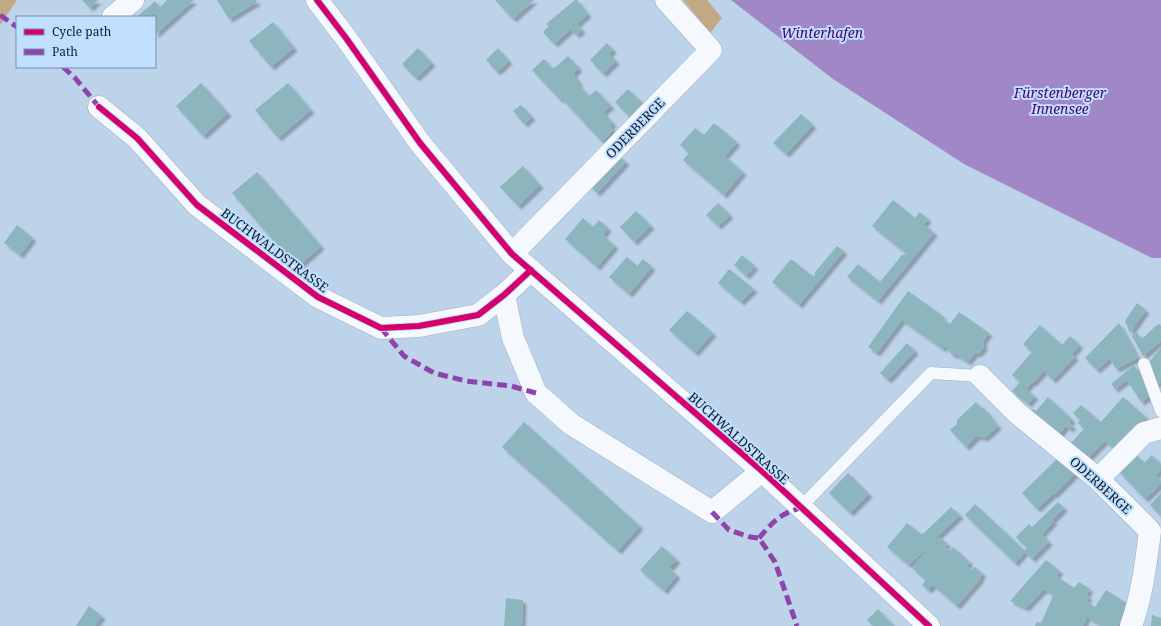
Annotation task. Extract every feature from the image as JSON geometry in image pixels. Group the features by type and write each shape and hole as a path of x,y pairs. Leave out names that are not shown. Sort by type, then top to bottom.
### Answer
{"street":[{"path":"114,16 133,0"},
{"name":"BUCHWALDSTRASSE","path":"317,0 420,142 512,254 762,472 929,626"},
{"name":"ODERBERGE","path":"512,254 711,50 666,0"},
{"name":"BUCHWALDSTRASSE","path":"99,107 137,138 197,205 318,297 382,328 419,326 478,315 504,295 531,270"},
{"name":"BUCHWALDSTRASSE","path":"504,295 513,338 536,393 572,424 712,512 762,472"},
{"name":"ODERBERGE","path":"980,376 1017,413 1098,479 1150,530 1135,617 1131,626"},
{"path":"1098,479 1144,433 1161,428"}],"lane":[{"path":"1144,364 1161,411"},
{"path":"800,508 931,373 980,376"}],"shaded area":[{"path":"0,0 17,0 0,25"},
{"path":"683,0 707,0 722,18 710,33"}],"water":[{"name":"Fürstenberger Innensee","path":"731,0 1161,0 1161,258 1152,258 964,164 833,79"}],"building":[{"path":"82,0 98,0 90,8"},
{"path":"167,0 194,0 156,34 156,16 138,16 155,1 160,7"},
{"path":"217,0 256,0 257,2 229,19"},
{"path":"495,0 534,0 513,19"},
{"path":"575,0 577,0 588,14 577,24 582,30 576,35 571,29 554,44 543,32 549,26 546,24"},
{"path":"273,22 294,48 271,67 249,41"},
{"path":"607,43 613,50 609,54 616,61 603,74 590,60"},
{"path":"418,48 432,63 416,78 402,64"},
{"path":"498,48 509,61 497,72 486,60"},
{"path":"568,56 579,68 573,74 579,82 578,84 589,96 596,90 611,106 603,112 613,123 610,126 613,130 602,142 562,99 560,100 532,70 544,59 553,69"},
{"path":"201,83 228,113 203,136 176,106"},
{"path":"288,83 311,110 278,138 255,110"},
{"path":"628,89 647,107 634,121 615,102"},
{"path":"521,105 532,117 524,124 513,111"},
{"path":"801,114 813,125 786,154 773,143"},
{"path":"714,123 737,142 725,156 743,172 724,195 683,160 689,153 680,145 695,128 704,135"},
{"path":"618,155 626,162 597,193 589,185"},
{"path":"523,166 540,185 518,206 500,187"},
{"path":"257,172 321,246 297,268 232,193"},
{"path":"893,200 915,218 920,212 928,219 924,224 934,233 878,301 847,277 858,264 880,282 902,255 907,254 872,226"},
{"path":"718,203 730,215 718,226 706,215"},
{"path":"636,211 651,226 634,242 620,227"},
{"path":"583,218 593,227 599,220 608,228 603,235 615,246 597,267 565,239"},
{"path":"17,225 33,238 20,255 4,243"},
{"path":"837,246 844,251 799,305 772,282 791,259 814,277 815,272"},
{"path":"742,255 755,266 746,276 734,265"},
{"path":"627,257 637,266 643,259 652,267 629,294 609,277"},
{"path":"729,269 754,289 741,302 718,283"},
{"path":"908,291 943,316 941,318 950,324 959,312 989,333 983,341 984,347 979,353 974,354 968,362 957,355 953,355 945,346 943,349 902,320 877,353 868,347"},
{"path":"1137,303 1146,310 1130,333 1125,321"},
{"path":"687,311 713,333 695,353 669,330"},
{"path":"1119,323 1138,358 1116,369 1110,358 1097,370 1085,358"},
{"path":"1158,324 1161,325 1161,341 1143,356 1132,336 1137,333 1142,339"},
{"path":"1040,325 1062,345 1070,336 1080,345 1072,354 1075,357 1053,380 1044,371 1033,383 1032,382 1026,389 1035,396 1028,404 1012,391 1020,382 1012,375 1032,352 1023,344"},
{"path":"907,343 915,351 888,380 880,373"},
{"path":"1161,347 1161,382 1156,385 1147,365"},
{"path":"1134,365 1153,394 1141,402 1127,380 1115,389 1111,384"},
{"path":"1048,397 1072,419 1069,423 1073,426 1070,429 1066,426 1056,438 1025,413 1034,409 1036,411"},
{"path":"1123,397 1146,417 1116,451 1105,441 1085,461 1069,445 1084,429 1078,423 1080,420 1073,413 1081,405 1101,422"},
{"path":"976,402 982,409 984,408 998,426 985,438 977,436 966,447 950,430 957,424 957,420"},
{"path":"524,422 640,526 618,551 502,447"},
{"path":"1062,454 1079,470 1054,495 1053,494 1037,509 1022,493"},
{"path":"1152,455 1161,464 1161,470 1156,475 1161,481 1161,484 1145,499 1120,473 1138,456 1144,463"},
{"path":"848,473 869,494 850,513 829,493"},
{"path":"1161,493 1161,513 1160,515 1150,505"},
{"path":"1058,502 1064,508 1052,520 1054,521 1042,534 1049,542 1032,559 1025,552 1015,563 965,515 975,504 1025,551 1027,548 1016,537 1029,524 1032,527"},
{"path":"951,507 960,515 935,539 937,540 939,537 948,544 945,547 950,551 953,547 970,562 967,566 972,570 975,567 983,574 957,606 933,585 928,590 922,585 926,580 912,568 934,541 909,565 887,547 907,523 921,534 924,533"},
{"path":"662,546 677,560 669,568 677,575 664,591 640,570"},
{"path":"1046,560 1060,571 1056,576 1074,588 1079,582 1090,589 1086,595 1089,597 1086,601 1095,607 1106,590 1131,606 1117,626 1101,626 1087,617 1083,626 1035,626 1037,622 1041,623 1053,596 1061,600 1044,589 1026,608 1010,601"},
{"path":"506,598 523,600 522,626 504,626"},
{"path":"89,606 102,616 95,626 76,626"},
{"path":"878,609 894,626 873,626 867,620"},
{"path":"1152,615 1161,618 1161,626 1151,626"}],"marked path":[{"path":"0,15 16,26"},
{"path":"64,68 75,78 99,107"},
{"path":"381,328 404,356 434,373 466,381 511,386 536,393"},
{"path":"759,538 781,516 800,508"},
{"path":"712,512 729,530 750,537 759,538 775,562 797,626"}],"cycle path":[{"path":"317,0 346,38 420,143 512,254 762,471 929,626"},
{"path":"99,107 137,138 197,205 318,297 381,328 419,326 478,315 504,295 531,270"}],"water label":[{"name":"Winterhafen","path":"822,32"}]}
